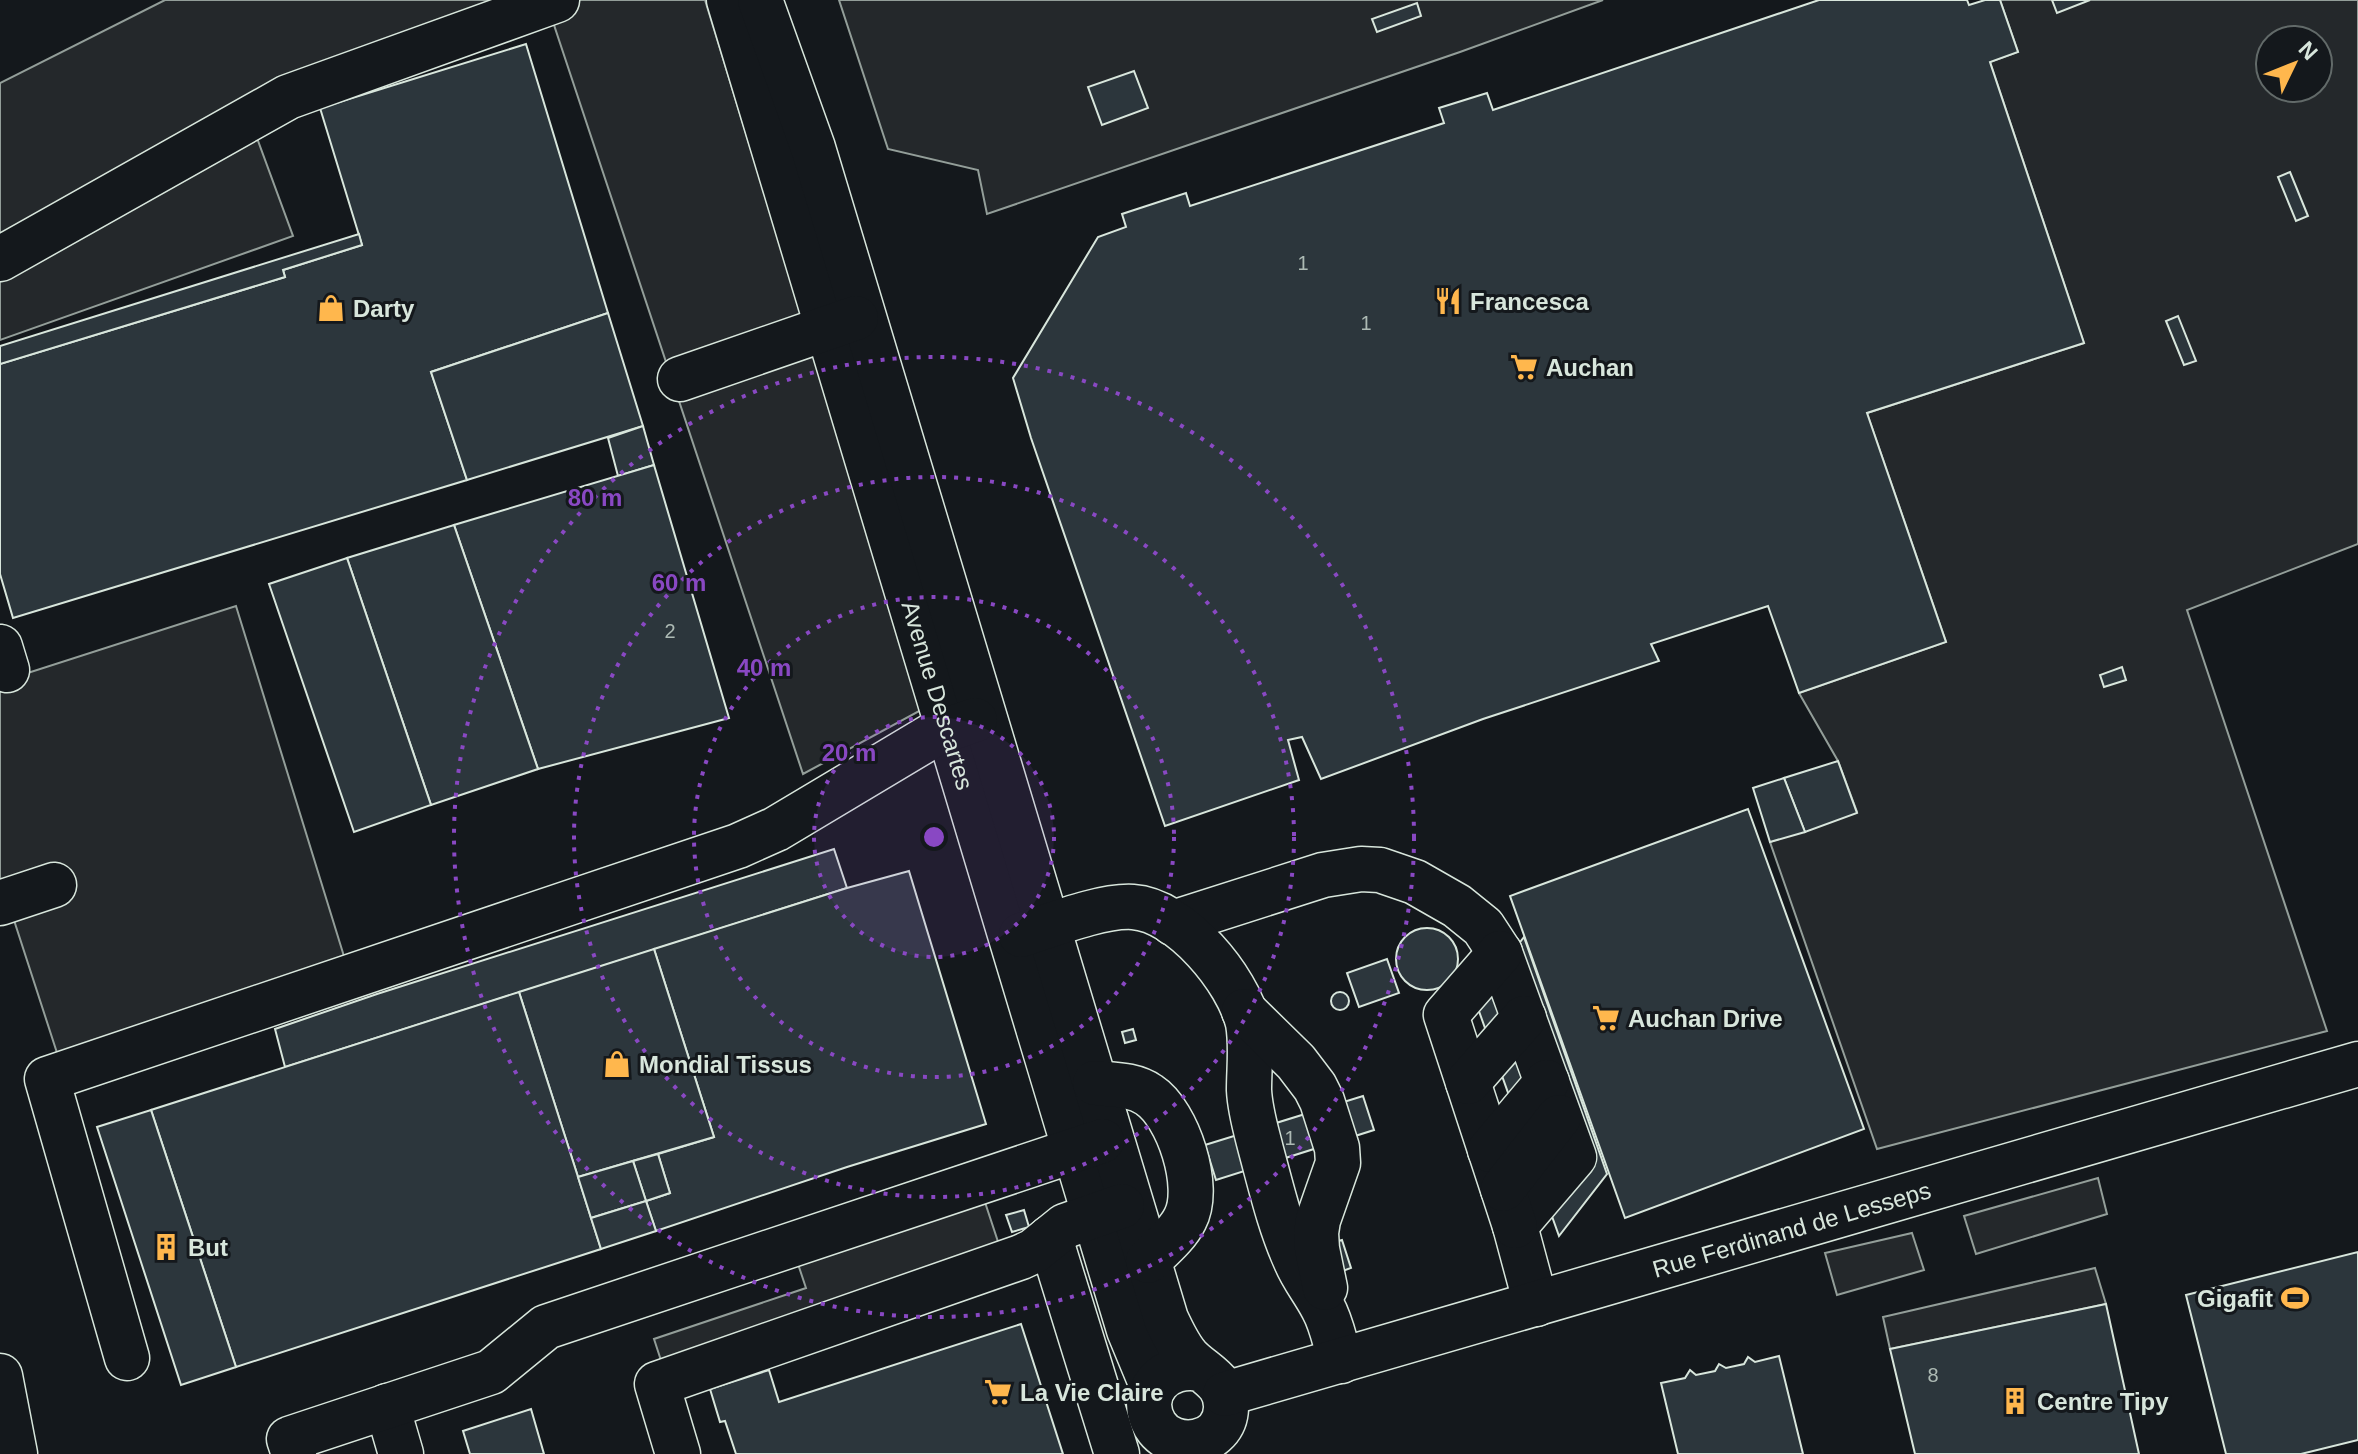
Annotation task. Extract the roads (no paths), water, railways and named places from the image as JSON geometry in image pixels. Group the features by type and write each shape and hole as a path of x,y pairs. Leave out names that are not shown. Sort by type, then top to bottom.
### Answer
{"street":[{"path":"0,259 288,97 556,0"},
{"name":"Avenue Descartes","path":"729,0 846,322 1112,1209 1129,1330 1162,1427"},
{"name":"Avenue Descartes","path":"760,0 808,134 846,322"},
{"path":"680,379 846,322"},
{"path":"127,1358 47,1079 738,846 776,829 921,742 966,723"},
{"path":"1173,923 1323,875 1361,869 1380,870 1415,882 1457,906 1483,927 1530,1035 1574,1157 1486,1136"},
{"path":"0,903 54,885"},
{"path":"1029,932 1104,910 1134,907 1158,914 1210,955 1244,1011 1296,1062 1322,1101 1337,1148 1338,1163 1316,1233 1325,1288 1324,1310"},
{"name":"Avenue Descartes","path":"1029,932 1095,1083 1093,1144"},
{"path":"1244,1011 1250,1039 1249,1090 1253,1120 1285,1234 1305,1281 1324,1310 1341,1361"},
{"path":"1530,1035 1446,1015 1536,1304"},
{"path":"1486,1136 1530,1035"},
{"path":"1486,1136 1530,1035"},
{"name":"Rue Ferdinand de Lesseps","path":"1214,1413 1341,1361 2358,1064"},
{"path":"1095,1083 1140,1090 1160,1104 1175,1127 1189,1174 1190,1206 1185,1219 1176,1233 1148,1261"},
{"path":"294,1454 289,1439 491,1372 546,1327 1093,1144"},
{"name":"Avenue Descartes","path":"1112,1209 1148,1261 1172,1334 1214,1413"},
{"path":"678,1454 657,1384 1021,1257 1065,1226 1112,1209"},
{"path":"1050,1238 1116,1448 1162,1427"},
{"path":"1188,1367 1214,1413 1206,1441 1188,1445 1175,1443 1162,1427 1160,1379 1176,1369 1188,1367"},
{"path":"0,1376 15,1454"},
{"path":"387,1406 401,1454"}],"place":[{"name":"Francesca","path":"1448,301"},
{"name":"Darty","path":"331,308"},
{"name":"Auchan","path":"1524,367"},
{"name":"Auchan Drive","path":"1606,1018"},
{"name":"Mondial Tissus","path":"617,1064"},
{"name":"But","path":"166,1247"},
{"name":"Gigafit","path":"2295,1298"},
{"name":"La Vie Claire","path":"998,1392"},
{"name":"Centre Tipy","path":"2015,1401"}]}
